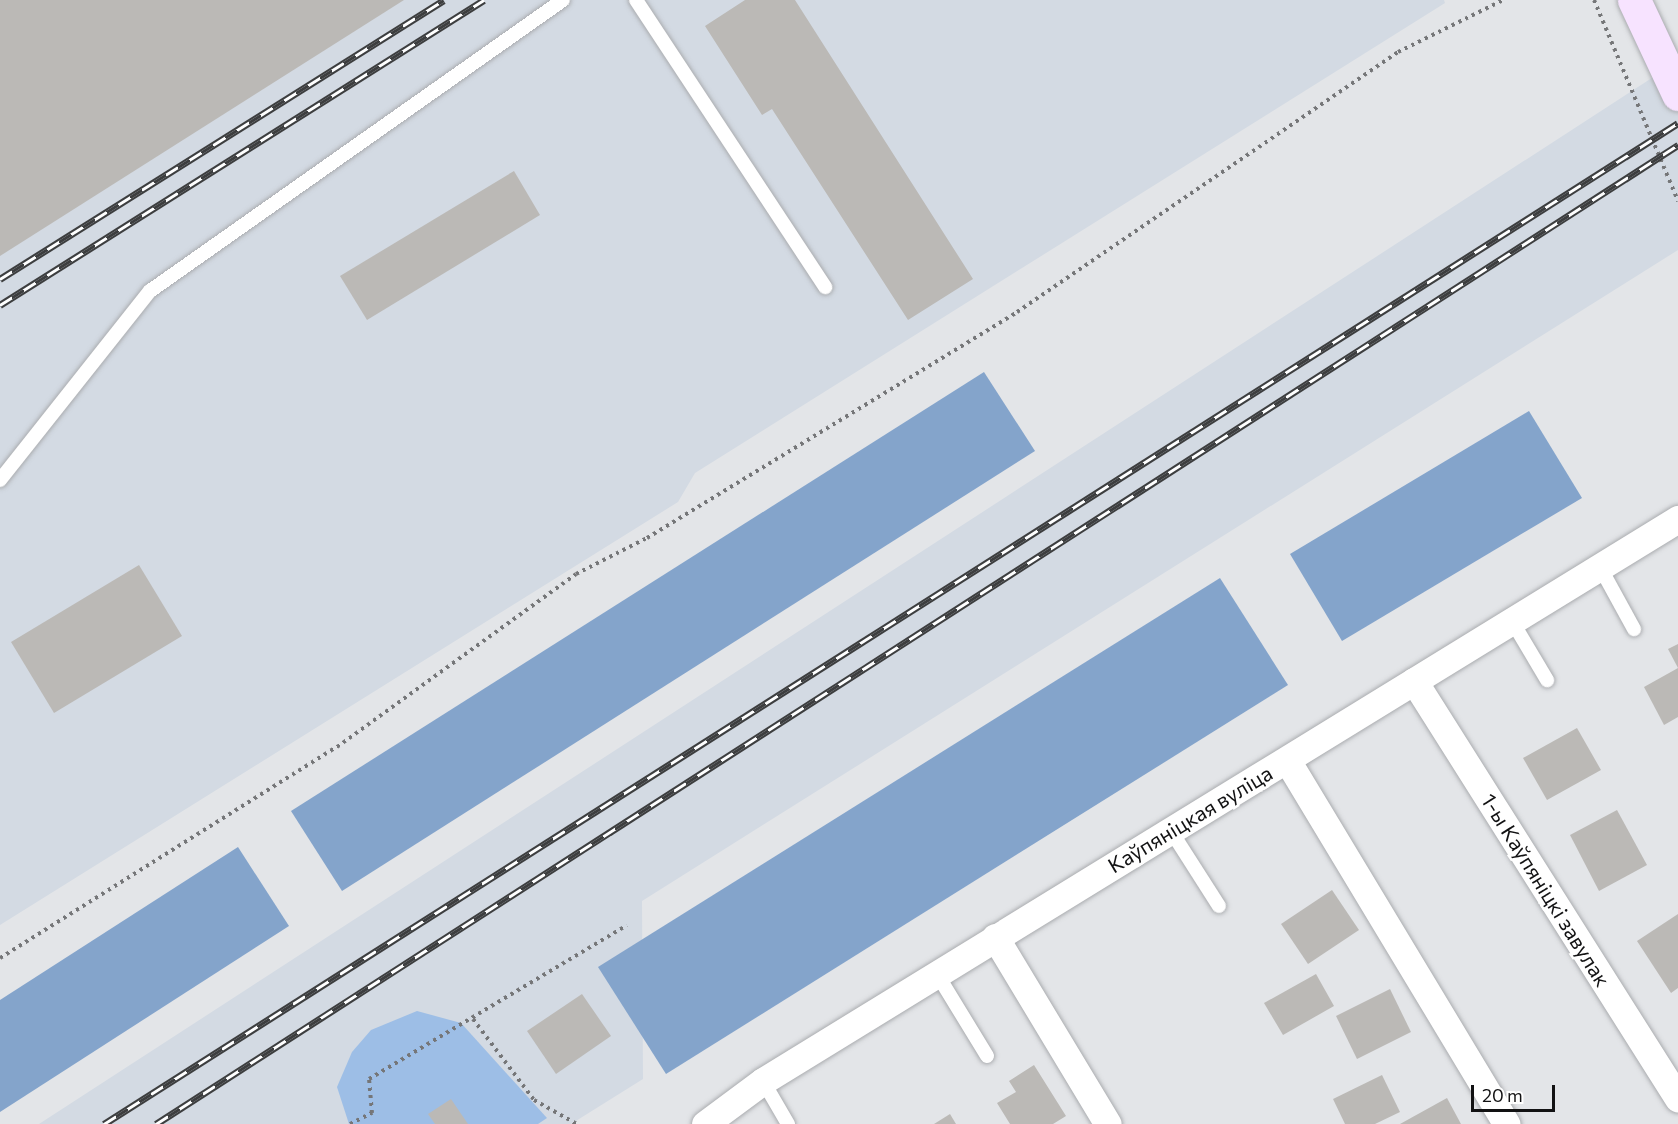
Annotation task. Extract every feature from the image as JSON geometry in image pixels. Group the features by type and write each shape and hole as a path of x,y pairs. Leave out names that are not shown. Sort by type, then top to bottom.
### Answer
{"main road":[{"path":"1634,0 1678,94"}],"street":[{"name":"Каўпяніцкая вуліца","path":"705,1124 763,1081 1678,519"},
{"name":"1-ы Каўпяніцкі завулак","path":"1414,681 1678,1099"},
{"path":"1287,760 1507,1124"},
{"path":"995,937 1108,1124"}],"lane":[{"path":"0,480 150,291 563,0"},
{"path":"636,0 825,287"},
{"path":"1600,567 1634,629"},
{"path":"1512,621 1547,681"},
{"path":"1171,831 1220,906"},
{"path":"937,974 987,1056"},
{"path":"763,1081 788,1124"}],"path":[{"path":"0,958 337,747 576,574 647,538 1017,312 1398,52 1503,0"},
{"path":"1594,0 1678,201"},
{"path":"350,1124 372,1113 369,1079 627,925"},
{"path":"473,1019 534,1100 577,1124"}],"shaded area":[{"path":"0,0 1444,0 1445,3 695,473 678,502 0,925"},
{"path":"1678,61 1678,250 642,901 643,1079 571,1124 39,1124"},
{"path":"984,372 1035,451 342,891 291,811"},
{"path":"1529,411 1582,498 1342,641 1290,554"},
{"path":"1220,578 1288,685 666,1074 598,967"},
{"path":"238,847 289,926 0,1112 0,1000"},
{"path":"417,1011 461,1023 547,1118 538,1124 349,1124 337,1087 352,1052 371,1030"}],"building":[{"path":"0,0 404,0 0,256"},
{"path":"745,0 795,0 973,279 908,320 772,109 762,115 705,26"},
{"path":"514,171 540,215 367,320 340,276"},
{"path":"139,565 182,636 54,713 11,642"},
{"path":"1678,644 1678,668 1668,649"},
{"path":"1678,668 1678,717 1664,725 1644,687"},
{"path":"1577,728 1601,770 1547,800 1523,758"},
{"path":"1617,810 1647,865 1599,891 1570,835"},
{"path":"1332,890 1359,930 1308,964 1281,924"},
{"path":"1678,914 1678,988 1671,993 1637,941"},
{"path":"1316,974 1334,1006 1283,1035 1264,1003"},
{"path":"1390,989 1411,1032 1357,1059 1336,1016"},
{"path":"582,994 611,1036 556,1074 527,1031"},
{"path":"1034,1065 1066,1116 1053,1124 1010,1124 997,1103 1016,1092 1009,1081"},
{"path":"1382,1075 1400,1112 1375,1124 1345,1124 1333,1099"},
{"path":"1447,1098 1461,1124 1400,1124"},
{"path":"451,1099 468,1124 435,1124 428,1114"},
{"path":"950,1114 956,1124 934,1124"}],"railway":[{"path":"0,279 444,0"},
{"path":"0,305 484,0"},
{"path":"104,1124 1678,123"},
{"path":"156,1124 1678,145"}]}
